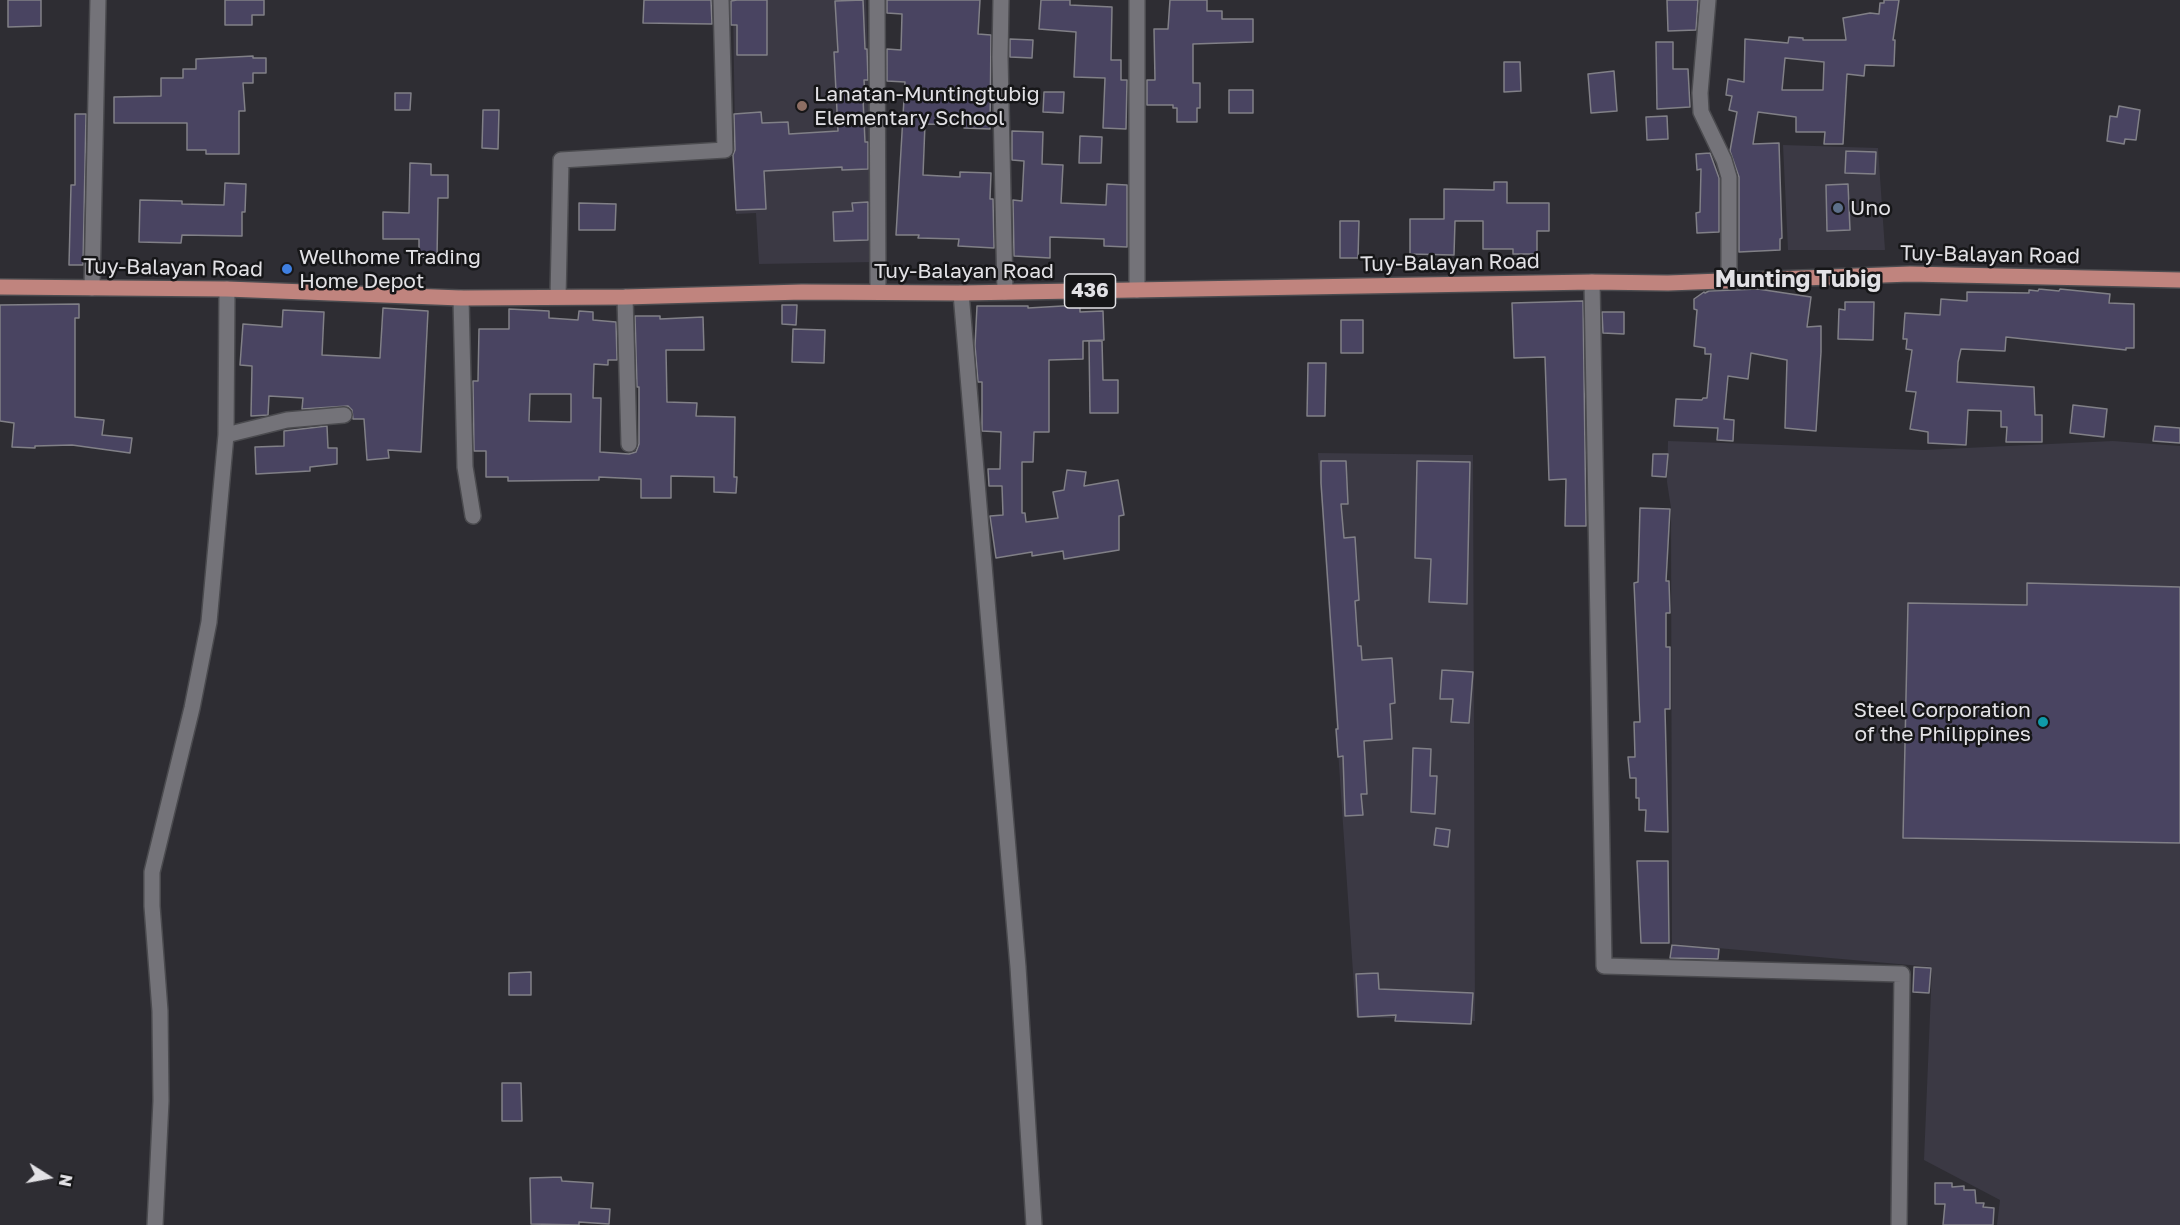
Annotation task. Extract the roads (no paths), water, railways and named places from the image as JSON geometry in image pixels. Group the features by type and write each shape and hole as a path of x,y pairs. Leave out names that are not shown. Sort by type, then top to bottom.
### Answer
{"main road":[{"name":"Tuy-Balayan Road","path":"0,287 227,289 461,298 625,297 802,292 961,293 1592,282 1668,283 1910,274 2180,280"}],"street":[{"path":"92,288 98,0"},
{"path":"558,297 561,160 725,150 721,0"},
{"path":"877,0 878,292"},
{"path":"1001,0 1005,292"},
{"path":"1137,0 1137,290"},
{"path":"1708,0 1700,93 1701,112 1724,160 1729,177 1729,281"},
{"path":"1592,282 1604,966 1902,974 1899,1225"},
{"path":"155,1225 161,1101 160,1022 152,906 152,872 192,708 209,622 226,435 227,289"},
{"path":"961,293 1018,967 1034,1225"},
{"path":"625,297 629,444"},
{"path":"461,298 465,467 473,516"},
{"path":"226,435 287,420 344,415"}],"place":[{"name":"Lanatan-Muntingtubig Elementary School","path":"802,106"},
{"name":"Uno","path":"1838,208"},
{"name":"Wellhome Trading Home Depot","path":"287,269"},
{"name":"Steel Corporation of the Philippines","path":"2043,722"}],"district":[{"name":"Munting Tubig","path":"1798,279"}]}
